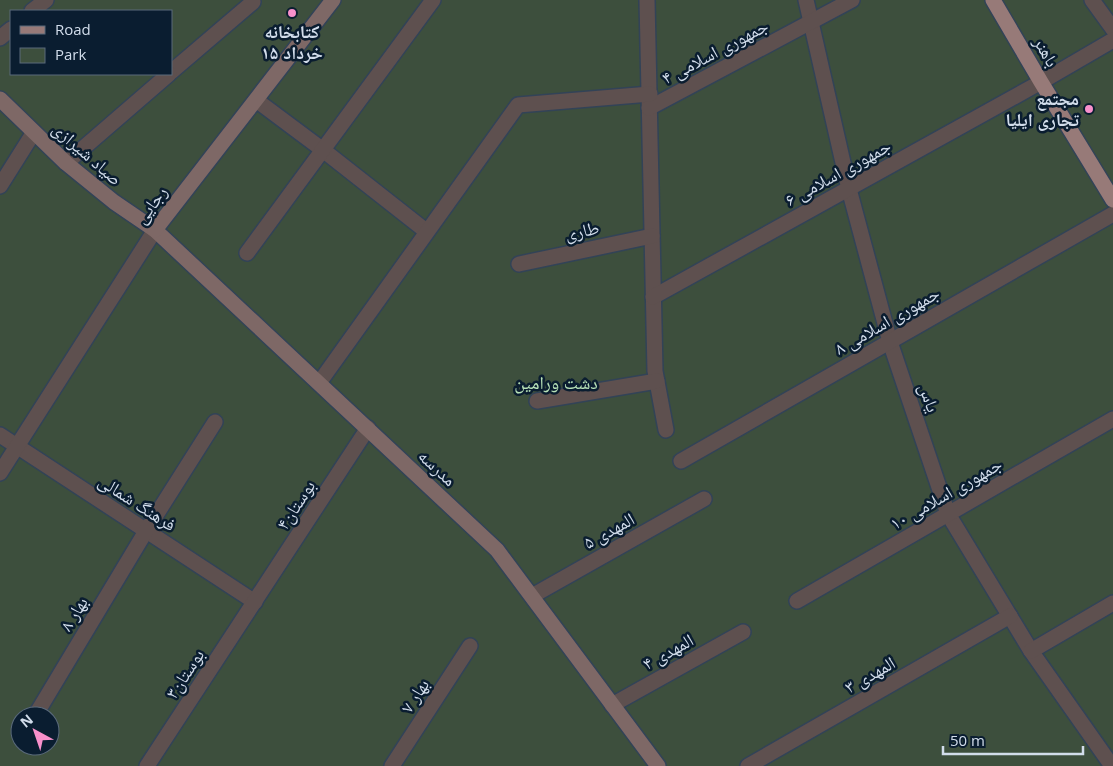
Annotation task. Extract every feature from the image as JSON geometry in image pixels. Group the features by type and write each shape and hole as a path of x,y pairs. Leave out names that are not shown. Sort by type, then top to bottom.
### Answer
{"main road":[{"name":"باهنر","path":"994,0 1041,82 1113,200"}],"street":[{"path":"33,10 46,0"},
{"name":"رجایی","path":"0,473 155,230 333,0"},
{"path":"247,253 433,0"},
{"path":"647,0 655,372 666,430"},
{"name":"یاس","path":"806,0 849,189 890,342 948,514 1031,651 1112,766"},
{"name":"جمهوری اسلامی ۴","path":"650,101 852,0"},
{"path":"1092,0 1113,29"},
{"path":"172,71 253,2"},
{"path":"0,38 10,30"},
{"name":"جمهوری اسلامی ۶","path":"653,297 1041,82 1113,40"},
{"path":"66,163 168,75"},
{"name":"صیاد شیرازی","path":"0,99 66,163 114,202 155,230"},
{"path":"256,100 426,231"},
{"path":"319,383 518,105 650,101"},
{"path":"0,186 34,132"},
{"name":"جمهوری اسلامی ۸","path":"681,461 1113,214"},
{"name":"مدرسه","path":"155,230 497,550 658,766"},
{"name":"طاری","path":"519,264 652,236"},
{"path":"537,401 657,381"},
{"name":"جمهوری اسلامی ۱۰","path":"797,601 1113,419"},
{"path":"146,532 215,422"},
{"name":"بوستان۴","path":"255,602 368,428"},
{"name":"فرهنگ شمالی","path":"0,435 255,602"},
{"name":"المهدی ۵","path":"532,596 704,499"},
{"name":"بهار ۸","path":"41,706 146,532"},
{"name":"بوستان۳","path":"147,766 255,602"},
{"path":"1031,651 1113,604"},
{"name":"المهدی ۳","path":"748,766 1010,616"},
{"name":"المهدی ۴","path":"612,705 742,632"},
{"name":"بهار ۷","path":"392,766 470,646"}],"green space":[{"name":"دشت ورامین","path":"0,0 1113,0 1113,766 0,766"}],"place":[{"name":"کتابخانه ۱۵ خرداد","path":"292,13"},
{"name":"مجتمع تجاری ایلیا","path":"1089,109"}]}
